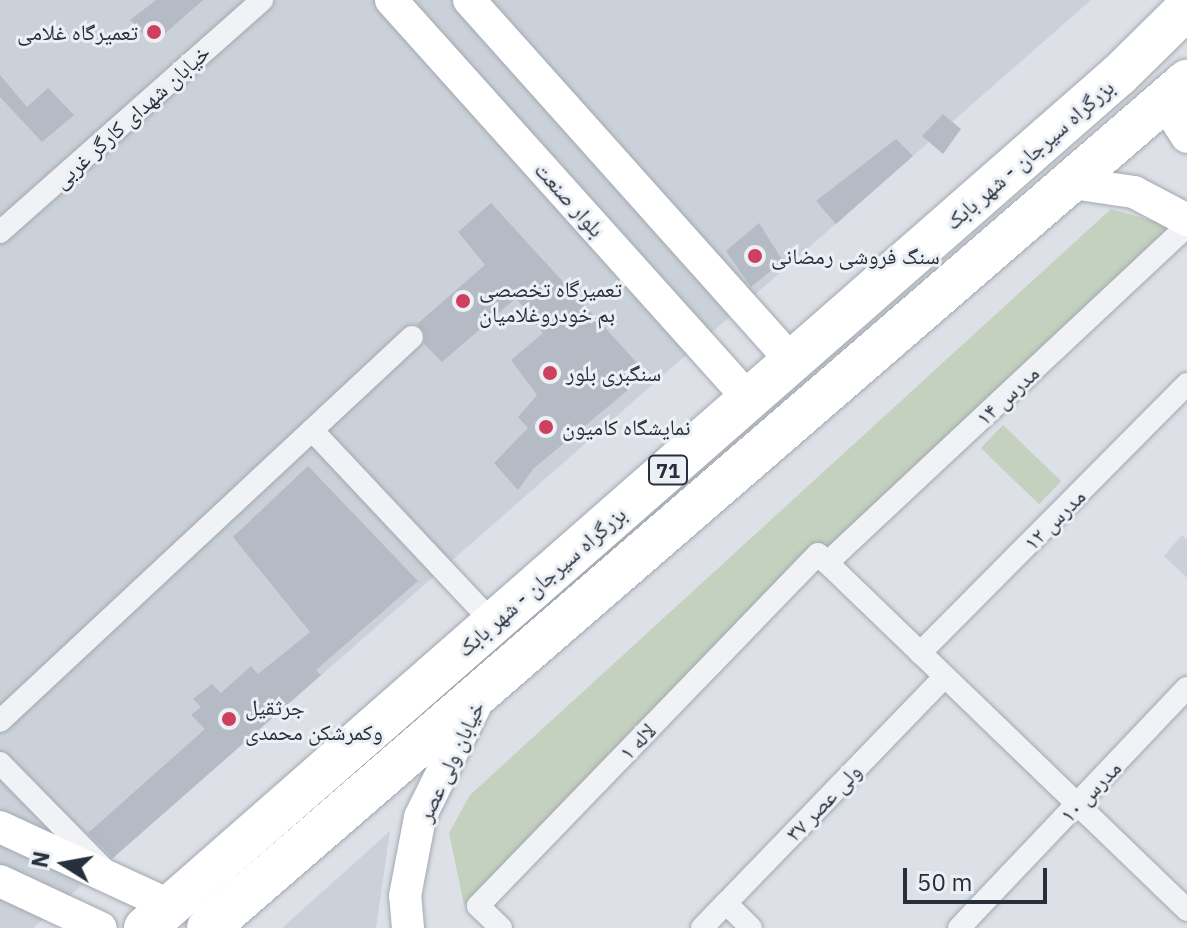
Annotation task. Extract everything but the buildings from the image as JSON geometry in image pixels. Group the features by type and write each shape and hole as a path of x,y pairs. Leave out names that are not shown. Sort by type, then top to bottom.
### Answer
{"highway":[{"name":"بزرگراه سیرجان - شهر بابک","path":"158,917 1120,74 1187,8"},
{"name":"بزرگراه سیرجان - شهر بابک","path":"208,928 1175,90"}],"street":[{"name":"خیابان شهدای کارگر غربی","path":"0,232 262,0"},
{"name":"بلوار صنعت","path":"391,0 749,399"},
{"path":"469,0 792,361"},
{"path":"1175,90 1187,137"},
{"path":"1066,182 1134,192 1187,223"},
{"name":"مدرس ۱۴","path":"822,559 1187,223"},
{"path":"0,721 412,337"},
{"name":"مدرس ۱۲","path":"920,653 1187,384"},
{"path":"312,430 493,623"},
{"path":"822,559 1187,910"},
{"name":"لاله ۱","path":"501,928 478,906 822,559"},
{"name":"ولی عصر ۳۷","path":"702,928 944,677"},
{"name":"مدرس ۱۰","path":"959,928 1187,688"},
{"name":"خیابان ولی عصر","path":"408,928 405,896 420,817 484,689"},
{"path":"0,763 115,880 158,917"},
{"path":"0,827 115,880"},
{"path":"0,881 101,928"},
{"path":"726,903 751,928"}],"shaded area":[{"path":"0,0 1091,0 33,928 0,928"},
{"path":"1182,535 1187,539 1187,578 1164,556"},
{"path":"390,831 376,928 282,928"}],"green space":[{"path":"1111,209 1171,226 464,905 449,833 470,795"},
{"path":"1003,425 1061,481 1039,504 981,448"}],"place":[{"name":"تعمیرگاه غلامی","path":"154,32"},
{"name":"سنگ فروشی رمضانی","path":"755,256"},
{"name":"تعمیرگاه تخصصی بم خودروغلامیان","path":"463,301"},
{"name":"سنگبری بلور","path":"550,373"},
{"name":"نمایشگاه کامیون","path":"546,427"},
{"name":"جرثقیل وکمرشکن محمدی","path":"229,719"}]}
